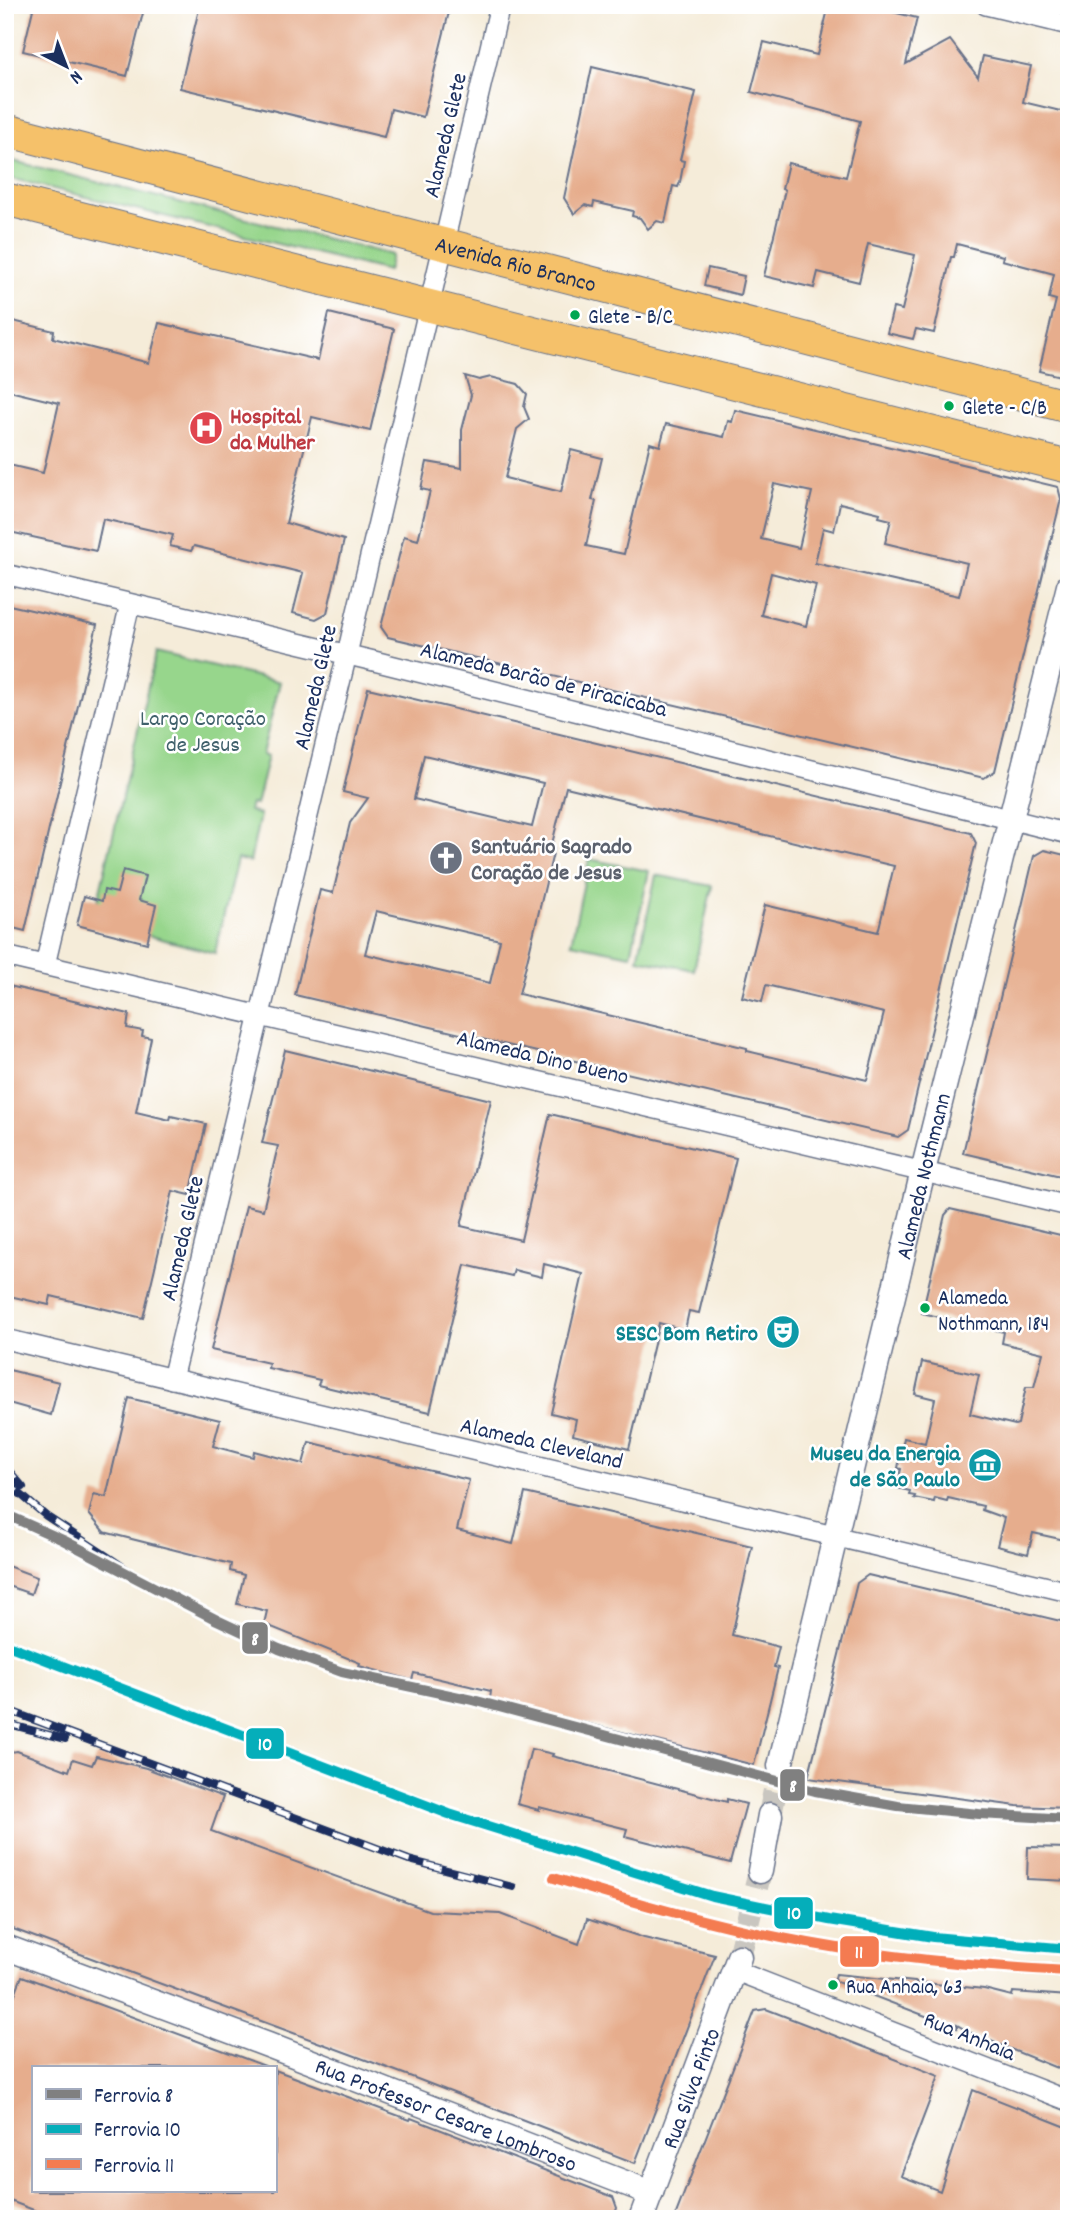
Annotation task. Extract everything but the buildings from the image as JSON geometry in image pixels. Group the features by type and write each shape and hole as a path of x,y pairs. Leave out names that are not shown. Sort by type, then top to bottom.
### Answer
{"main road":[{"name":"Avenida Rio Branco","path":"5,130 1069,407"},
{"path":"5,200 1069,467"}],"street":[{"name":"Alameda Glete","path":"172,1379 500,5"},
{"path":"989,6 1069,25"},
{"name":"Alameda Barão de Piracicaba","path":"5,574 347,654 1069,834"},
{"name":"Alameda Nothmann","path":"780,1766 923,1171 1069,586"},
{"path":"45,965 130,604"},
{"name":"Alameda Dino Bueno","path":"5,956 1069,1206"},
{"name":"Alameda Cleveland","path":"5,1339 1069,1592"},
{"path":"760,1871 770,1815"},
{"name":"Rua Professor Cesare Lombroso","path":"5,1947 651,2193"},
{"name":"Rua Silva Pinto","path":"641,2219 738,1964"},
{"name":"Rua Anhaia","path":"738,1964 1069,2101"}],"green space":[{"path":"5,159 392,255 388,271 5,177"},
{"name":"Largo Coração de Jesus","path":"156,652 280,682 262,754 268,756 256,805 251,804 249,811 260,815 250,862 237,859 215,953 93,921"},
{"path":"589,859 649,871 631,955 571,943"},
{"path":"656,875 712,886 694,970 638,959"}],"tunnel":[{"path":"770,1815 780,1766"},
{"path":"739,1957 760,1871"}],"railway":[{"path":"5,1466 23,1487"},
{"path":"5,1481 46,1516 148,1583"},
{"path":"5,1709 409,1860 513,1887"},
{"path":"5,1723 65,1739"}],"rail line":[{"name":"8","path":"5,1514 63,1540 217,1620 279,1649 342,1672 473,1700 815,1791 898,1806 1069,1819"},
{"name":"10","path":"5,1644 449,1814 712,1896 829,1920 933,1937 1069,1949"},
{"name":"11","path":"554,1878 696,1918 817,1945 924,1960 1068,1971"}],"place":[{"name":"Glete - B/C","path":"575,315"},
{"name":"Glete - C/B","path":"949,406"},
{"name":"Hospital da Mulher","path":"206,428"},
{"name":"Santuário Sagrado Coração de Jesus","path":"446,858"},
{"name":"Alameda Nothmann, 184","path":"925,1308"},
{"name":"SESC Bom Retiro","path":"783,1332"},
{"name":"Museu da Energia de São Paulo","path":"985,1465"},
{"name":"Rua Anhaia, 63","path":"833,1985"}]}
